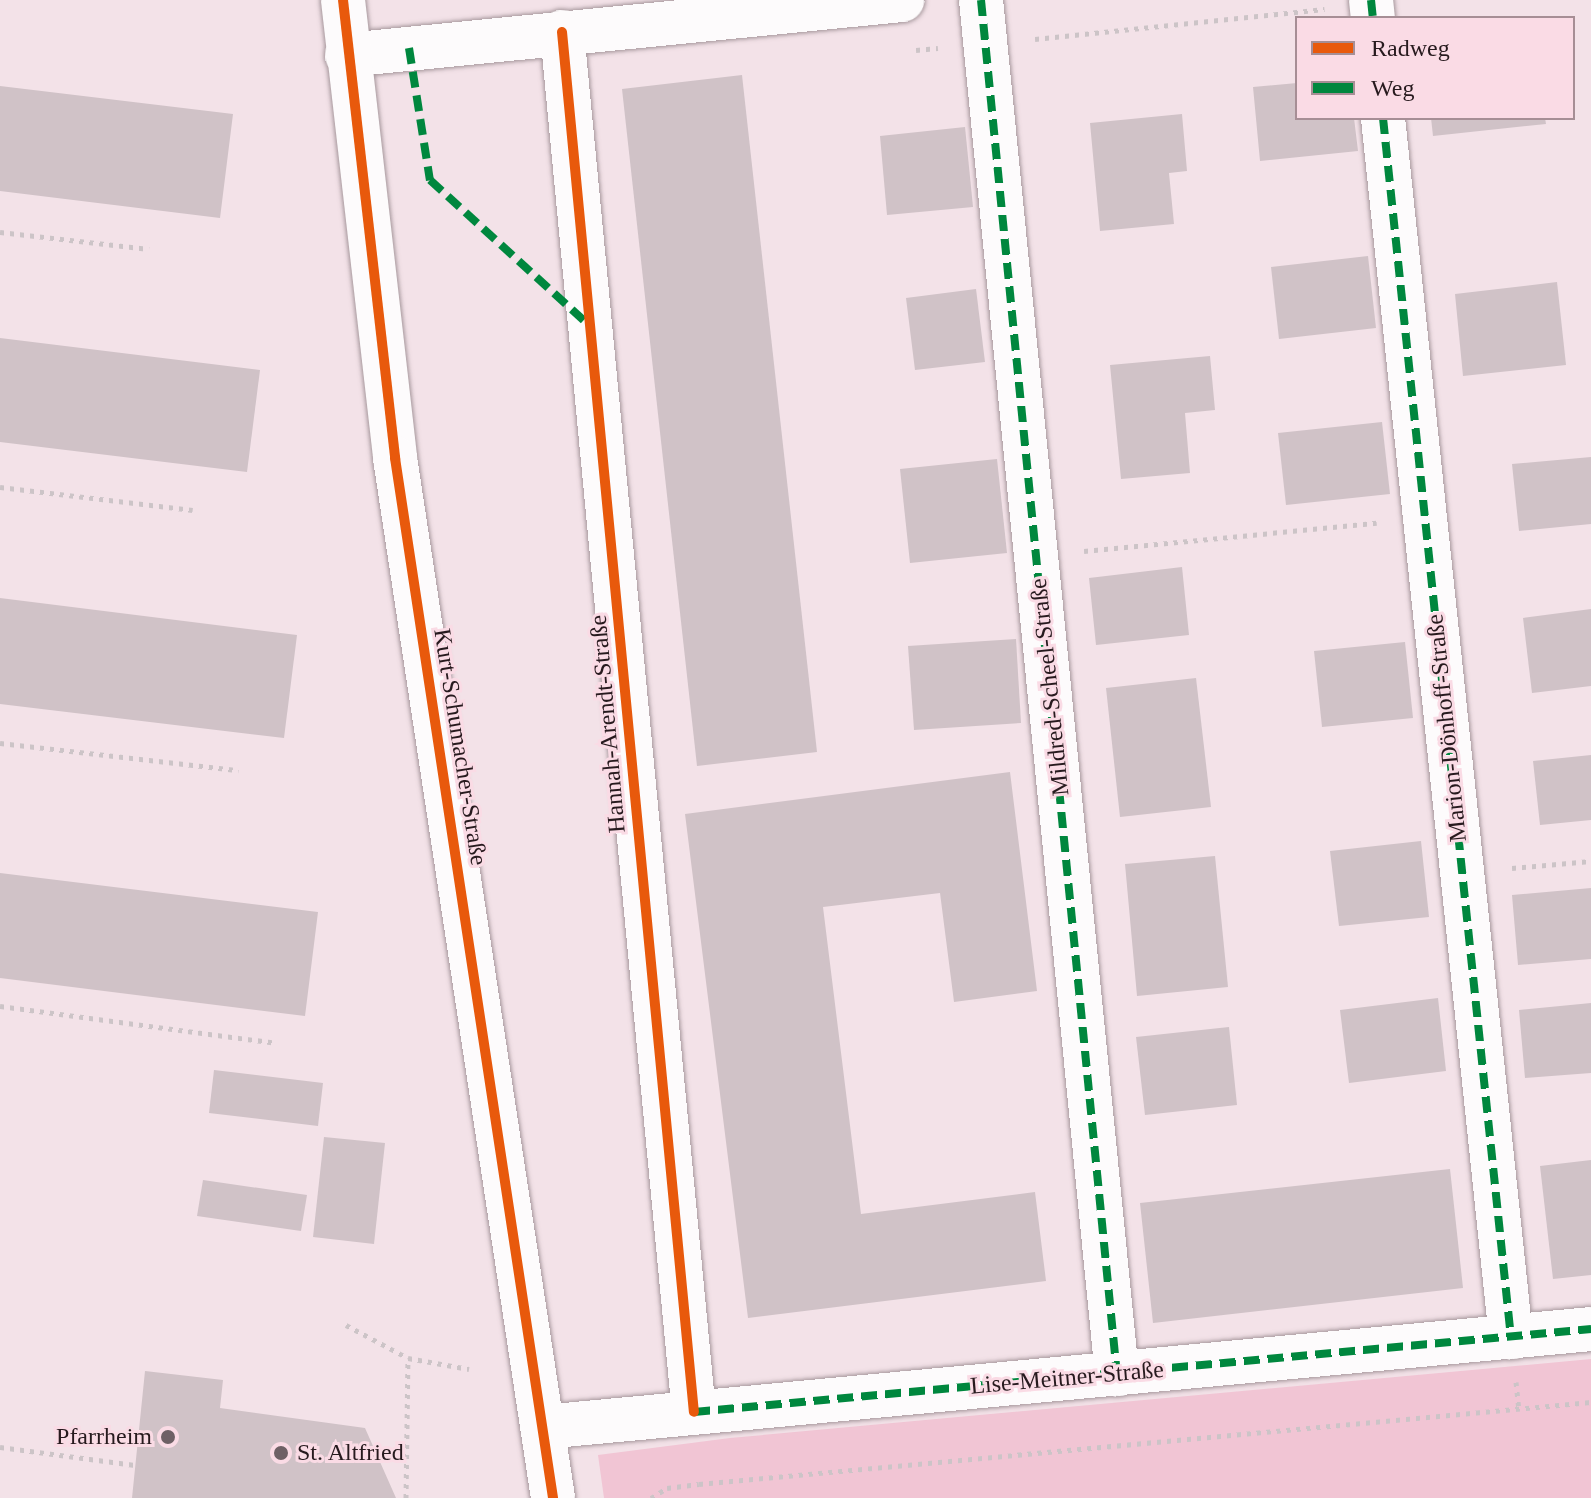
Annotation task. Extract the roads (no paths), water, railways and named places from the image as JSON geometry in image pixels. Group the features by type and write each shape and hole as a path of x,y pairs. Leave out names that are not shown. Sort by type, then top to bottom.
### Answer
{"street":[{"name":"Kurt-Schumacher-Straße","path":"343,0 395,458 553,1498"},
{"path":"347,55 902,0"},
{"name":"Mildred-Scheel-Straße","path":"981,0 1117,1374"},
{"name":"Hannah-Arendt-Straße","path":"562,32 694,1412"},
{"name":"Marion-Dönhoff-Straße","path":"1383,120 1511,1337"},
{"name":"Lise-Meitner-Straße","path":"543,1427 1591,1329"}],"place":[{"name":"Pfarrheim","path":"168,1437"},
{"name":"St. Altfried","path":"281,1453"}]}
